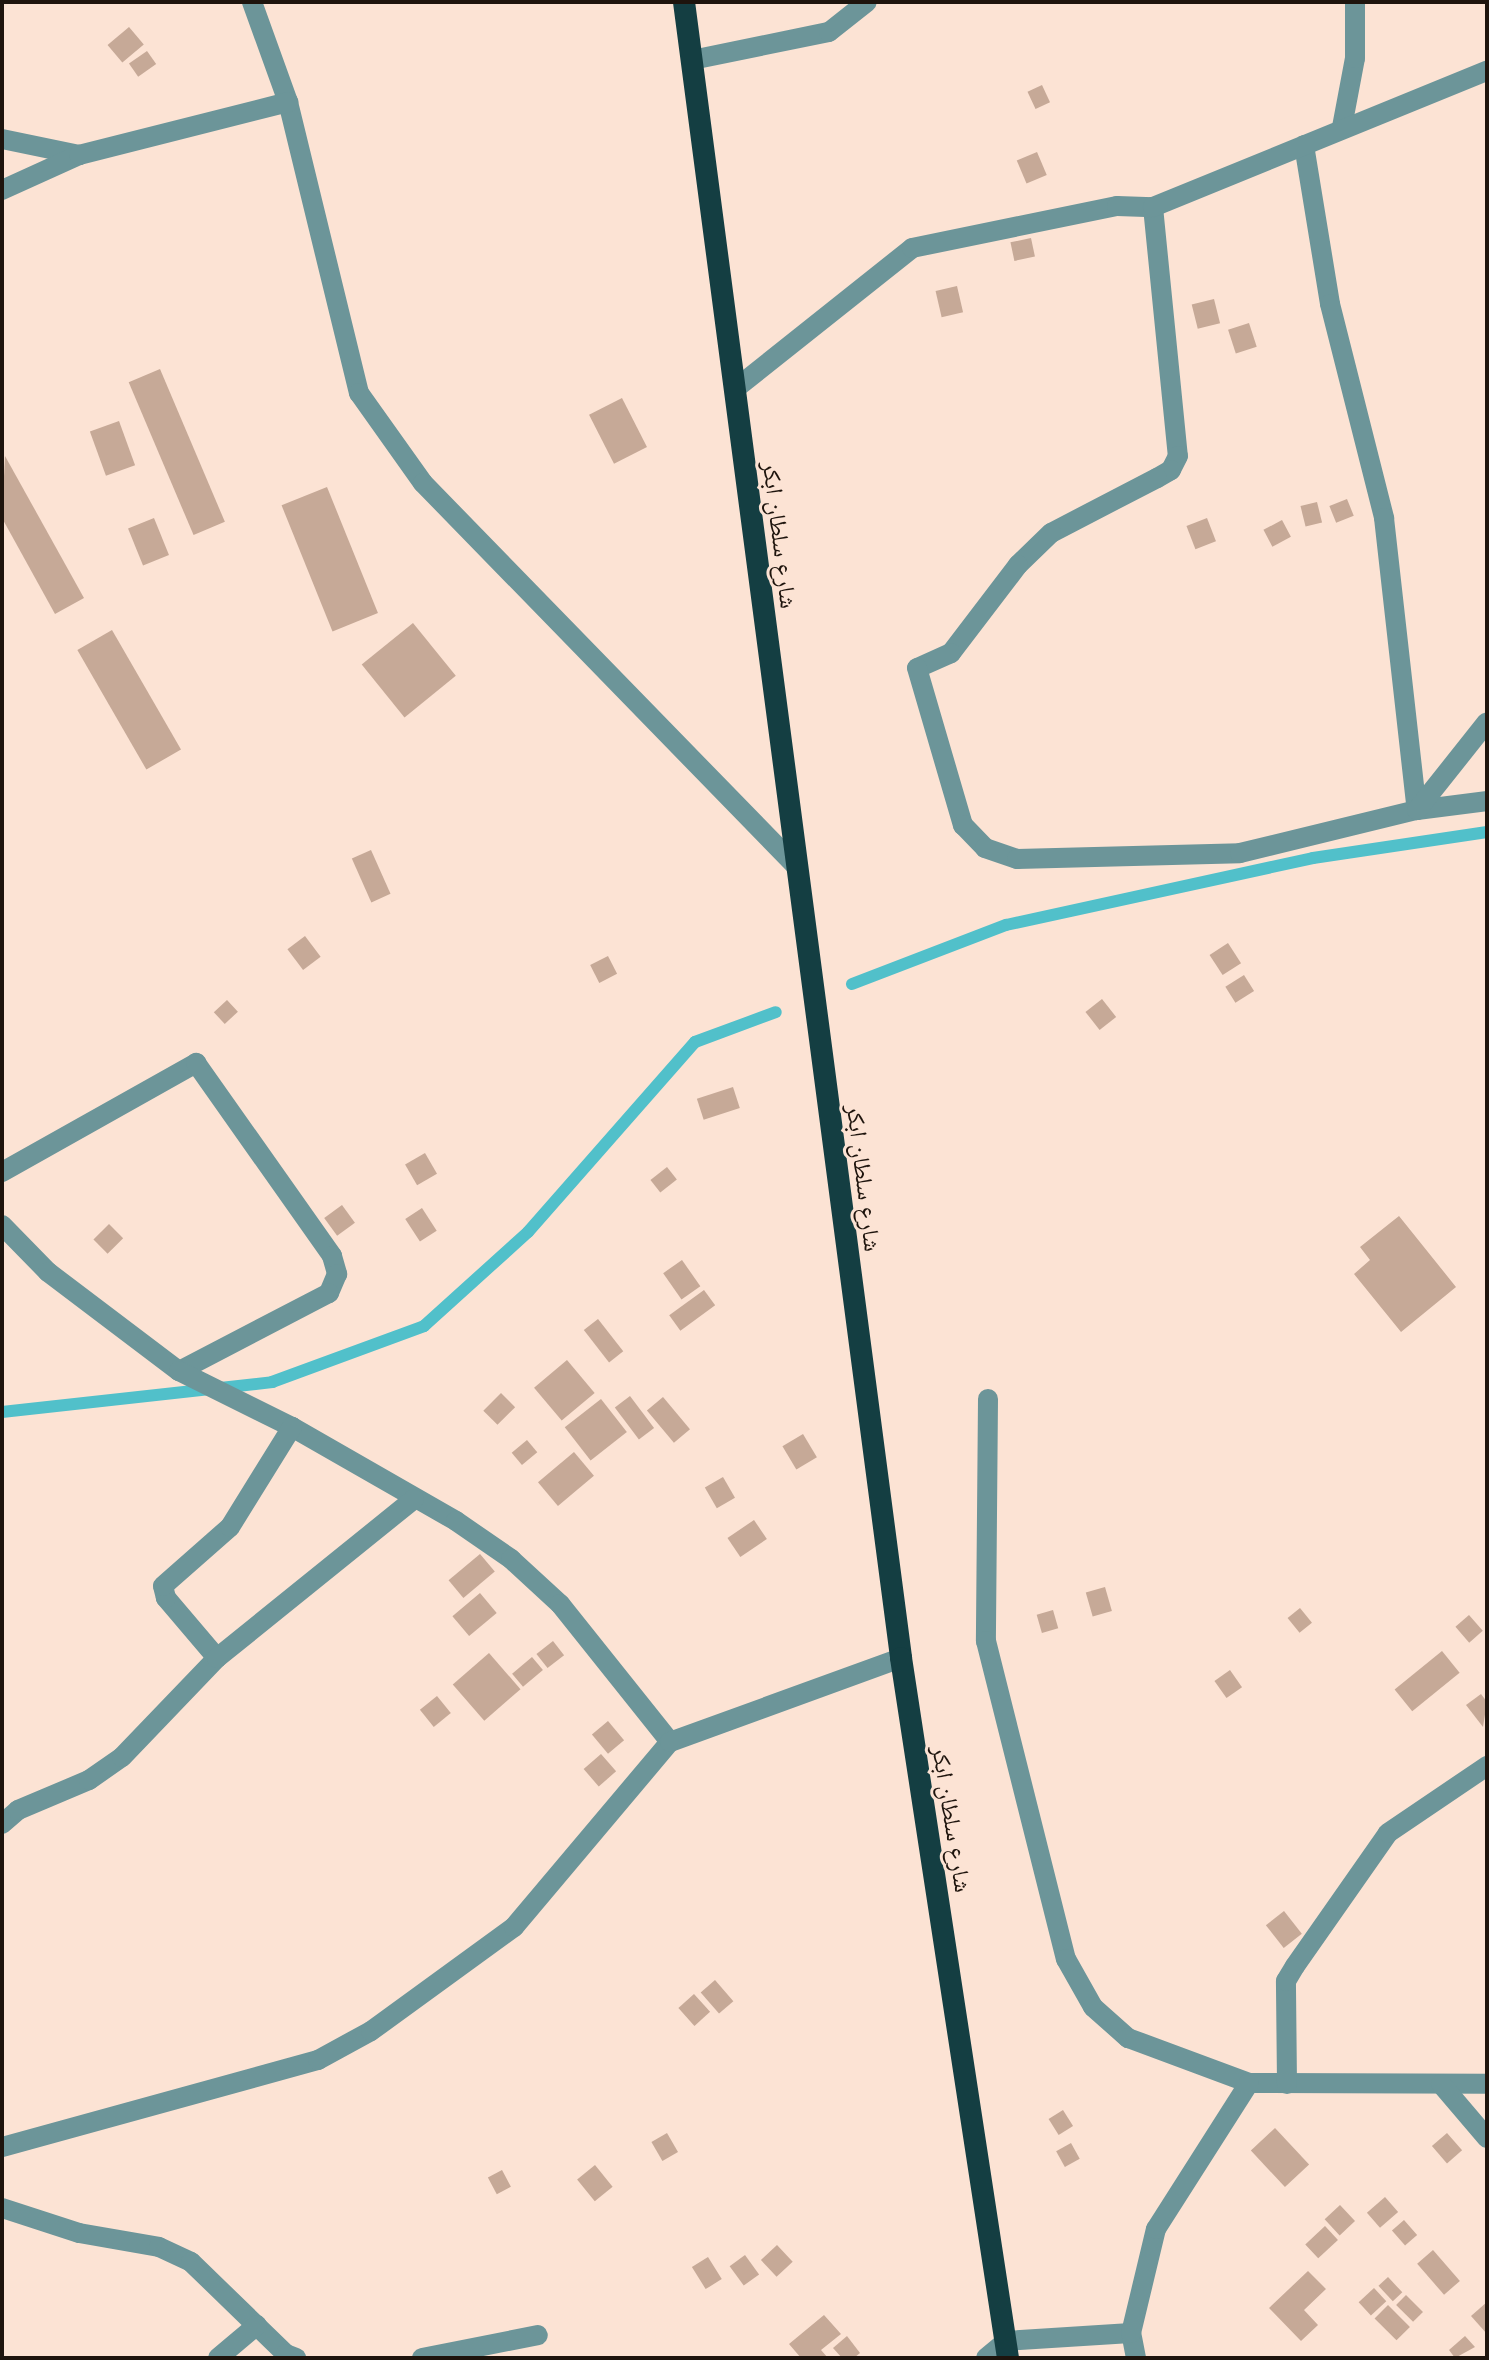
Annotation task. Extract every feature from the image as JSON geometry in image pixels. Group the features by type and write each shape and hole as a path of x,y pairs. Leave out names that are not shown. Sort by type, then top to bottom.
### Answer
{"highway":[{"name":"شارع سلطان ابكر","path":"684,2 901,1658 1007,2350"}],"street":[{"path":"252,2 288,102 359,393 423,483 797,867"},
{"path":"692,60 829,32 867,2"},
{"path":"1342,127 1355,58 1355,2"},
{"path":"735,389 912,248 972,232 1117,206 1153,207 1342,127 1487,71"},
{"path":"2,190 79,155 288,102"},
{"path":"2,139 79,155"},
{"path":"1304,145 1330,304 1384,518 1417,810"},
{"path":"1153,207 1178,456 1157,478 1051,533 1018,565 951,653 917,668 963,825 985,848 1017,859 1240,853 1417,810 1487,801"},
{"path":"1417,810 1487,722"},
{"path":"2,1172 196,1063 332,1256 337,1274 329,1293 179,1371"},
{"path":"2,1225 48,1272 179,1371 292,1427 511,1559 560,1604 670,1742"},
{"path":"988,1399 986,1641 1066,1959 1093,2007 1128,2038 1249,2083 1487,2084"},
{"path":"217,1658 166,1598 163,1586 230,1527 292,1427"},
{"path":"2,1824 18,1810 89,1780 122,1757 217,1658 414,1499"},
{"path":"2,2147 318,2060 371,2031 514,1927 670,1742 901,1658"},
{"path":"1287,2084 1286,1981 1295,1966 1388,1833 1487,1766"},
{"path":"1136,2358 1131,2333 1156,2229 1249,2083"},
{"path":"1441,2084 1487,2138"},
{"path":"2,2208 79,2233 159,2247 191,2262 296,2358"},
{"path":"218,2358 257,2325"},
{"path":"986,2358 1007,2350 1131,2333"},
{"path":"422,2358 538,2335"}],"building":[{"path":"129,27 144,45 122,63 108,45"},
{"path":"147,51 156,64 138,77 129,64"},
{"path":"1042,85 1050,102 1036,109 1027,92"},
{"path":"1037,152 1047,175 1027,184 1017,161"},
{"path":"1031,238 1035,257 1014,261 1010,242"},
{"path":"957,286 963,312 942,317 936,291"},
{"path":"1214,299 1220,323 1198,329 1192,305"},
{"path":"1249,323 1257,347 1236,354 1228,330"},
{"path":"160,369 225,522 194,535 129,382"},
{"path":"622,398 647,447 614,464 589,415"},
{"path":"119,421 135,465 106,476 90,432"},
{"path":"5,456 84,598 55,614 2,518"},
{"path":"327,487 378,613 333,631 282,505"},
{"path":"1347,499 1354,516 1336,523 1329,506"},
{"path":"1317,502 1322,522 1306,526 1301,506"},
{"path":"154,518 169,555 143,566 128,528"},
{"path":"1207,518 1216,541 1195,549 1186,526"},
{"path":"1282,520 1291,537 1272,547 1263,530"},
{"path":"413,623 456,676 405,717 362,665"},
{"path":"112,630 181,750 146,770 77,650"},
{"path":"371,850 391,894 371,902 352,859"},
{"path":"305,936 321,957 303,970 287,949"},
{"path":"1228,943 1241,963 1223,975 1210,955"},
{"path":"608,956 617,974 599,983 590,965"},
{"path":"1244,975 1254,991 1235,1003 1225,987"},
{"path":"1102,999 1116,1017 1100,1030 1085,1012"},
{"path":"227,1000 238,1012 225,1024 214,1012"},
{"path":"733,1087 740,1108 704,1120 697,1099"},
{"path":"425,1153 437,1174 417,1185 405,1164"},
{"path":"667,1167 677,1180 660,1193 650,1180"},
{"path":"342,1205 355,1223 337,1236 324,1218"},
{"path":"422,1208 437,1231 420,1242 405,1219"},
{"path":"1399,1216 1456,1287 1401,1332 1354,1274 1370,1260 1360,1247"},
{"path":"109,1224 123,1238 108,1254 93,1240"},
{"path":"682,1260 700,1286 682,1299 663,1273"},
{"path":"704,1290 715,1305 680,1331 669,1315"},
{"path":"598,1319 623,1351 609,1362 584,1330"},
{"path":"567,1360 595,1393 562,1421 534,1388"},
{"path":"501,1393 515,1407 497,1425 483,1411"},
{"path":"630,1396 654,1428 639,1439 615,1407"},
{"path":"663,1397 690,1429 674,1443 647,1410"},
{"path":"601,1399 627,1432 591,1460 565,1427"},
{"path":"803,1434 817,1457 796,1470 782,1446"},
{"path":"527,1440 537,1452 522,1465 512,1453"},
{"path":"574,1452 594,1476 558,1506 538,1482"},
{"path":"723,1477 735,1498 717,1508 705,1488"},
{"path":"754,1520 767,1539 740,1557 727,1538"},
{"path":"480,1554 495,1572 463,1598 449,1580"},
{"path":"1105,1587 1112,1611 1093,1617 1086,1593"},
{"path":"480,1593 497,1613 469,1636 452,1616"},
{"path":"1300,1608 1312,1623 1300,1633 1288,1618"},
{"path":"1053,1610 1058,1628 1042,1633 1037,1615"},
{"path":"1469,1615 1483,1631 1469,1643 1455,1627"},
{"path":"553,1641 564,1655 548,1668 536,1654"},
{"path":"1442,1651 1460,1673 1412,1711 1395,1689"},
{"path":"489,1653 520,1689 484,1721 453,1684"},
{"path":"532,1657 543,1670 523,1687 512,1674"},
{"path":"1230,1670 1242,1687 1226,1698 1214,1681"},
{"path":"1481,1694 1487,1702 1483,1727 1466,1705"},
{"path":"437,1696 451,1713 434,1727 420,1710"},
{"path":"608,1721 624,1740 608,1754 592,1734"},
{"path":"601,1754 616,1771 599,1786 584,1769"},
{"path":"1284,1911 1302,1934 1284,1948 1266,1925"},
{"path":"715,1980 733,2001 719,2014 701,1992"},
{"path":"694,1994 710,2012 694,2026 678,2008"},
{"path":"1063,2110 1073,2126 1059,2135 1049,2119"},
{"path":"1275,2128 1309,2165 1285,2187 1251,2151"},
{"path":"667,2133 678,2152 662,2161 651,2142"},
{"path":"1447,2133 1462,2150 1447,2163 1432,2146"},
{"path":"1071,2143 1080,2159 1065,2167 1056,2151"},
{"path":"595,2165 613,2187 595,2201 577,2179"},
{"path":"502,2170 511,2187 497,2194 488,2178"},
{"path":"1385,2197 1398,2212 1380,2228 1367,2213"},
{"path":"1340,2205 1355,2221 1340,2235 1325,2219"},
{"path":"1404,2220 1417,2235 1405,2246 1392,2230"},
{"path":"1325,2226 1338,2240 1318,2258 1305,2244"},
{"path":"777,2245 793,2262 777,2277 761,2260"},
{"path":"1433,2250 1460,2281 1444,2295 1417,2264"},
{"path":"745,2255 759,2274 744,2286 730,2266"},
{"path":"708,2257 722,2279 706,2289 692,2267"},
{"path":"1308,2271 1326,2289 1304,2310 1318,2325 1301,2341 1269,2308"},
{"path":"1388,2277 1402,2292 1393,2301 1378,2286"},
{"path":"1374,2288 1386,2301 1371,2315 1359,2302"},
{"path":"1406,2295 1423,2312 1413,2322 1396,2305"},
{"path":"1487,2302 1487,2334 1471,2316"},
{"path":"1388,2305 1410,2327 1396,2340 1375,2318"},
{"path":"824,2315 841,2334 821,2350 828,2358 801,2358 789,2344"},
{"path":"847,2336 860,2353 854,2358 842,2358 833,2348"},
{"path":"1465,2336 1475,2347 1455,2358 1449,2350"}],"waterway":[{"path":"852,984 1006,925 1313,858 1487,832"},
{"path":"2,1412 272,1382 424,1326 528,1232 695,1042 776,1012"}]}
